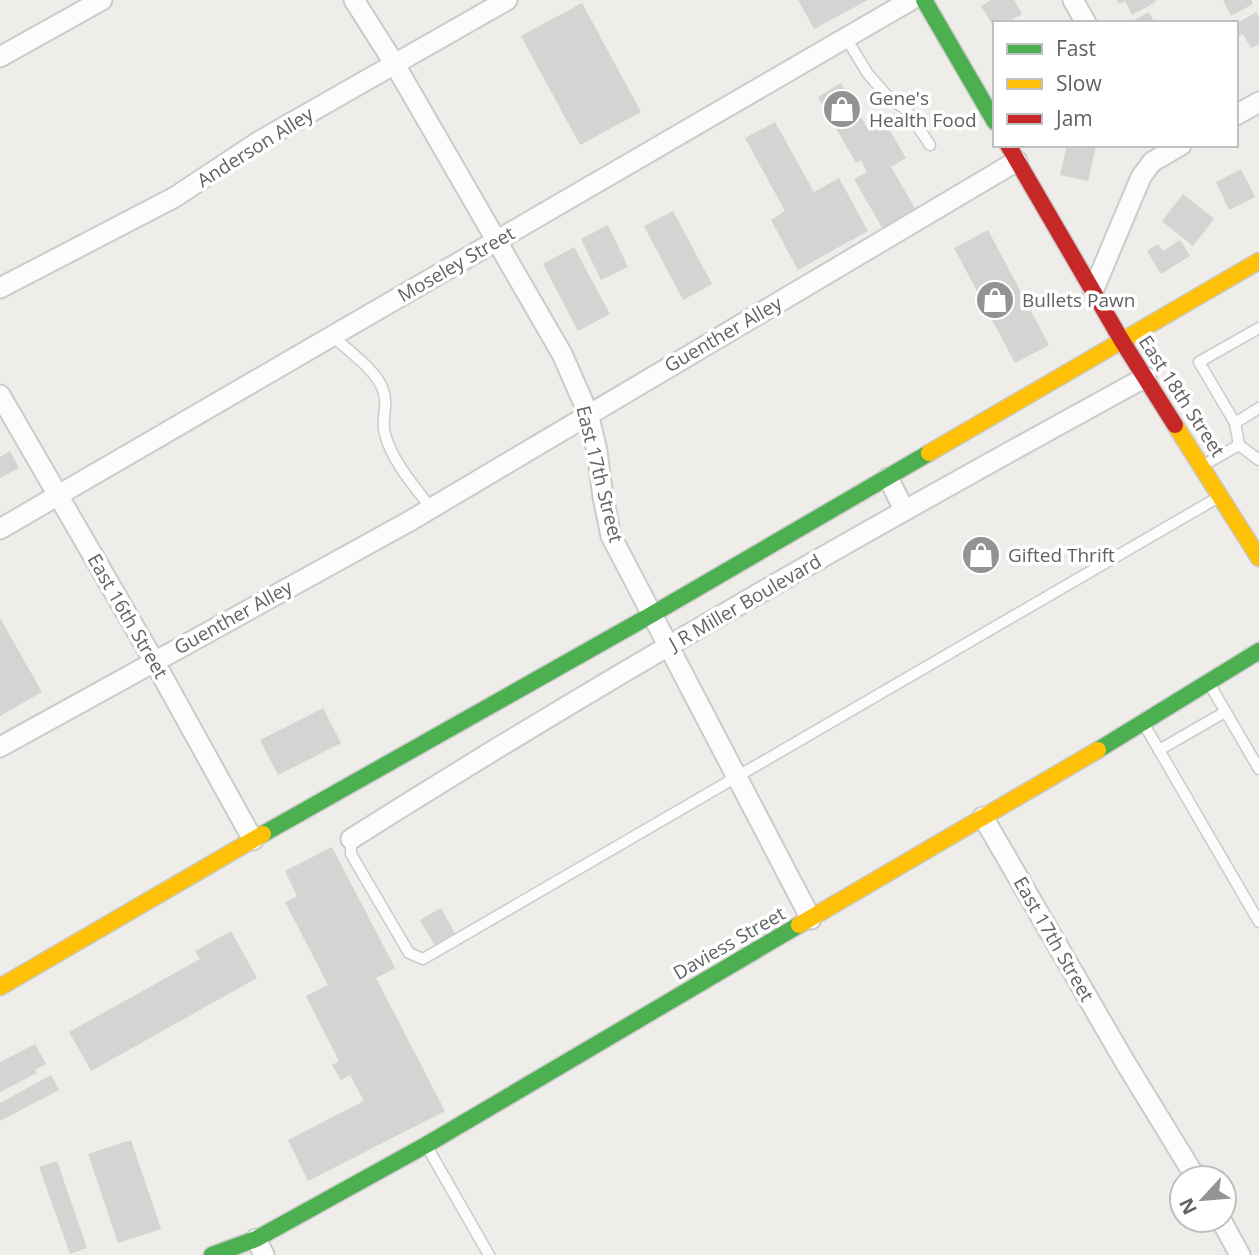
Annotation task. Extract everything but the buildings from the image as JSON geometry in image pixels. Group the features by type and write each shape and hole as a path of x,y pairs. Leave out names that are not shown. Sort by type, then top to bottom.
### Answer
{"street":[{"path":"0,57 102,0"},
{"name":"East 17th Street","path":"354,0 394,63 562,354 588,413 611,536 811,919"},
{"name":"Anderson Alley","path":"0,288 175,197 258,142 507,0"},
{"name":"Moseley Street","path":"0,529 911,0"},
{"path":"924,0 993,119"},
{"path":"1073,0 1085,21"},
{"path":"1238,114 1259,102"},
{"path":"1093,292 1141,177 1156,151"},
{"name":"East 18th Street","path":"1013,153 1122,341 1259,558"},
{"name":"Guenther Alley","path":"0,747 430,508 1013,153"},
{"path":"0,987 253,840 651,615 1259,261"},
{"name":"J R Miller Boulevard","path":"351,839 668,646 904,509 1146,377"},
{"name":"East 16th Street","path":"0,395 154,660 253,840"},
{"path":"888,478 904,509"},
{"name":"Daviess Street","path":"212,1255 260,1247 426,1145 1143,723 1259,651"},
{"name":"East 17th Street","path":"984,817 1125,1062 1187,1164"},
{"path":"1229,1234 1240,1255"}],"lane":[{"path":"846,38 868,74 891,100 906,109 929,145"},
{"path":"1259,328 1199,362 1235,423 1239,445 1259,460"},
{"path":"332,336 381,384 387,404 384,432 392,451 430,508"},
{"path":"1235,423 1259,408"},
{"path":"1202,466 1239,445"},
{"path":"351,839 351,853 409,953 423,959 1221,496"},
{"path":"1208,682 1259,769"},
{"path":"1159,750 1225,712"},
{"path":"1143,723 1259,922"},
{"path":"426,1145 489,1255"}],"traffic: fast":[{"path":"924,0 993,119"},
{"path":"263,834 651,615 929,453"},
{"path":"1098,750 1259,651"},
{"path":"212,1255 256,1239 426,1145 799,925"}],"traffic: slow":[{"path":"929,453 1259,261"},
{"path":"1175,425 1259,558"},
{"path":"799,925 1098,750"},
{"path":"0,987 263,834"}],"traffic: jam":[{"path":"1009,147 1122,341 1175,425"}],"place":[{"name":"Gene's Health Food","path":"842,109"},
{"name":"Bullets Pawn","path":"995,300"},
{"name":"Gifted Thrift","path":"981,555"}]}
